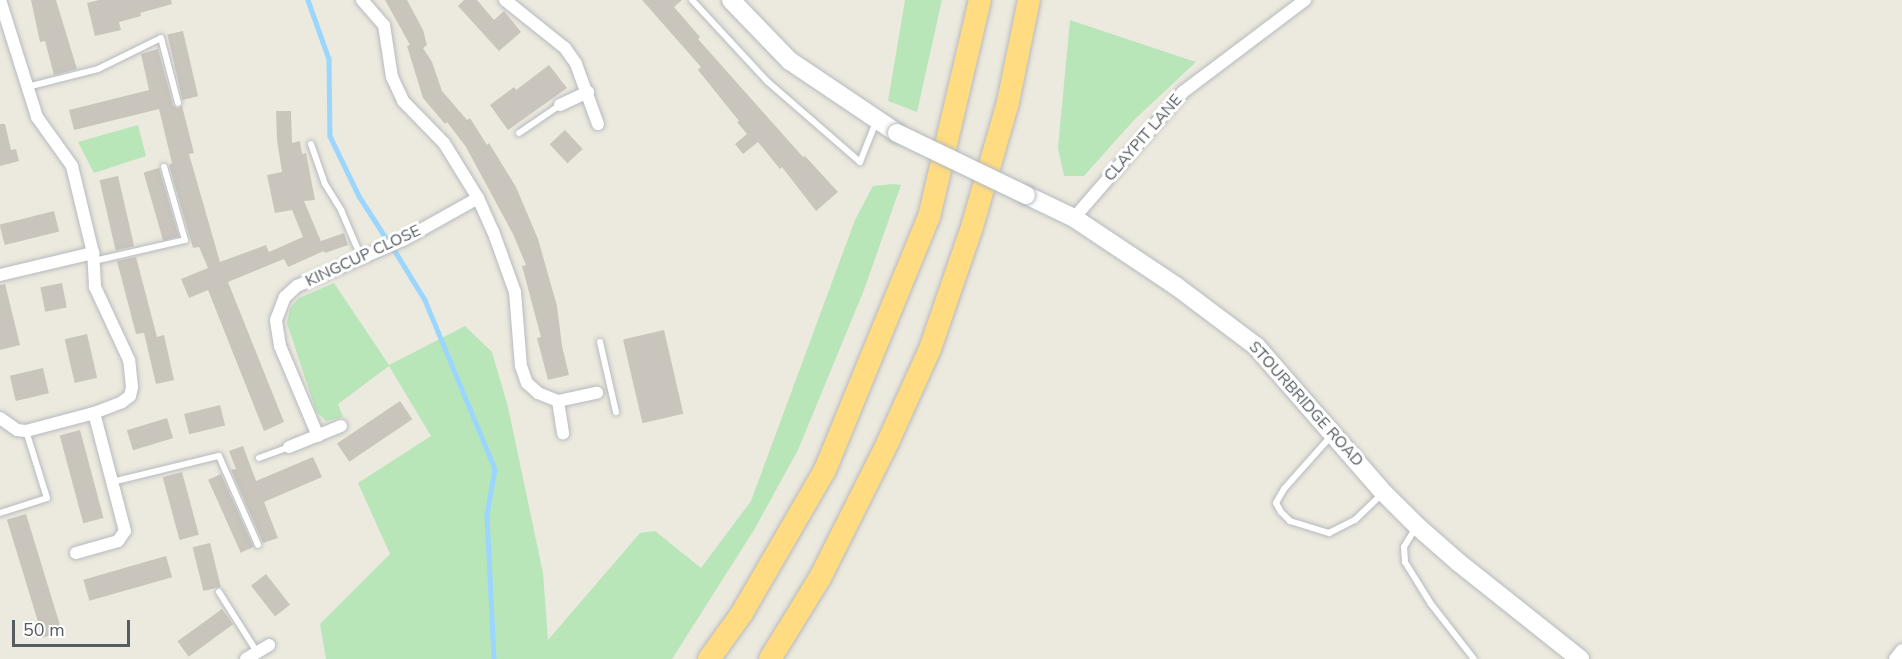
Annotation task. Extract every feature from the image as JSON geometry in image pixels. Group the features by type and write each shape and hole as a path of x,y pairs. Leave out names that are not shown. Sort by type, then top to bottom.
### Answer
{"highway":[{"path":"709,659 742,613 825,470 928,217 980,0"},
{"path":"770,659 821,576 888,442 930,349 972,227 1004,113 1029,0"}],"main road":[{"name":"STOURBRIDGE ROAD","path":"731,0 790,61 876,121 1074,218 1176,286 1256,346 1384,493 1417,526 1458,562 1580,659"}],"street":[{"path":"0,0 38,117 72,166 93,257 95,287 129,360 132,387 129,396 123,402 94,413 26,431 17,430 0,418"},
{"path":"362,0 384,25 392,77 403,101 444,143 478,198 515,292 521,366 527,383 538,393 558,401 597,393"},
{"path":"505,0 565,48 576,64 598,124"},
{"name":"CLAYPIT LANE","path":"1074,218 1183,92 1305,0"},
{"path":"560,105 588,92"},
{"name":"KINGCUP CLOSE","path":"318,436 280,346 276,326 278,310 285,297 297,286 403,240 478,198"},
{"path":"0,275 93,257"},
{"path":"558,401 563,434"},
{"path":"76,553 118,541 125,531 94,413"},
{"path":"289,447 341,426"},
{"path":"246,659 269,645"},
{"path":"1895,659 1902,650"}],"lane":[{"path":"692,0 768,82 860,162 876,121"},
{"path":"27,87 98,69 161,38 178,103"},
{"path":"519,133 560,105"},
{"path":"311,144 325,184 341,210 361,257"},
{"path":"93,257 185,240 164,167"},
{"path":"600,342 616,412"},
{"path":"597,393 611,390"},
{"path":"0,513 47,498 26,431"},
{"path":"1333,433 1284,489 1276,503 1281,512 1290,521 1329,533 1355,520 1384,493"},
{"path":"259,458 289,447"},
{"path":"112,482 219,456 258,545"},
{"path":"1417,526 1404,547 1406,562 1431,604 1474,659"},
{"path":"219,592 257,652"}],"green space":[{"path":"905,0 942,0 917,112 888,101"},
{"path":"1070,20 1196,62 1134,120 1084,176 1064,176 1058,148"},
{"path":"138,125 146,156 94,173 78,142"},
{"path":"901,185 864,290 798,450 754,530 672,659 326,659 320,624 390,554 358,483 431,436 389,366 338,404 343,417 326,421 316,411 287,323 290,308 299,298 334,283 389,365 465,326 492,352 508,407 543,573 548,640 640,533 655,531 701,568 751,501 855,220 873,186"}],"building":[{"path":"31,0 56,0 77,69 54,75 45,41 40,42"},
{"path":"99,0 171,0 172,4 119,22 121,30 95,36 87,3"},
{"path":"385,0 407,0 423,30 427,45 423,48 432,62 442,91 467,120 470,118 487,145 489,143 516,187 538,239 557,306 562,346 569,375 548,380 537,338 541,337 522,266 526,265 513,234 466,147 447,122 445,124 423,98 407,46 410,45"},
{"path":"464,0 477,0 494,20 504,11 521,32 499,51 458,6"},
{"path":"642,0 682,0 674,7 700,37 698,39 803,157 805,156 838,192 816,211 782,167 780,169 758,142 743,154 735,144 747,134 737,122 739,121 698,70 701,67"},
{"path":"183,31 198,96 182,100 167,35"},
{"path":"158,49 173,105 177,108 182,106 194,153 189,154 220,262 266,245 269,252 303,237 292,210 275,213 267,175 282,172 277,140 276,111 291,111 292,143 300,141 302,154 306,153 315,200 304,201 322,244 321,241 344,233 348,245 325,253 324,251 288,267 284,259 228,282 284,422 264,431 208,290 189,298 181,279 208,268 199,247 193,248 169,165 172,163 159,109 74,130 69,110 149,90 141,54"},
{"path":"549,65 567,88 508,130 490,105 514,87 516,90"},
{"path":"0,124 5,124 11,150 16,149 19,161 0,166"},
{"path":"565,130 583,149 567,163 550,144"},
{"path":"159,168 179,236 163,241 144,172"},
{"path":"118,176 134,246 116,250 99,180"},
{"path":"54,211 59,231 5,245 0,224"},
{"path":"136,257 157,337 164,335 174,380 156,384 144,333 136,334 117,261"},
{"path":"62,283 67,308 45,312 40,287"},
{"path":"5,284 20,345 0,350 0,285"},
{"path":"664,330 683,414 642,423 623,339"},
{"path":"87,334 97,378 75,383 65,339"},
{"path":"43,368 49,393 16,401 10,376"},
{"path":"400,401 412,419 349,462 337,443"},
{"path":"220,405 225,425 189,434 184,414"},
{"path":"167,418 173,438 133,450 127,430"},
{"path":"80,430 104,518 83,523 60,435"},
{"path":"243,446 256,481 313,457 322,477 264,502 278,538 263,543 231,470 236,469 229,451"},
{"path":"182,472 199,535 180,540 163,477"},
{"path":"221,474 254,547 241,553 208,480"},
{"path":"26,514 62,632 43,637 7,520"},
{"path":"210,543 221,587 203,591 193,547"},
{"path":"166,556 172,577 89,601 83,580"},
{"path":"266,574 290,605 275,616 251,586"},
{"path":"222,609 233,624 189,657 178,641"}],"waterway":[{"path":"308,0 329,59 330,136 359,196 386,238"},
{"path":"395,251 425,300 495,469 487,515 494,659"}]}
